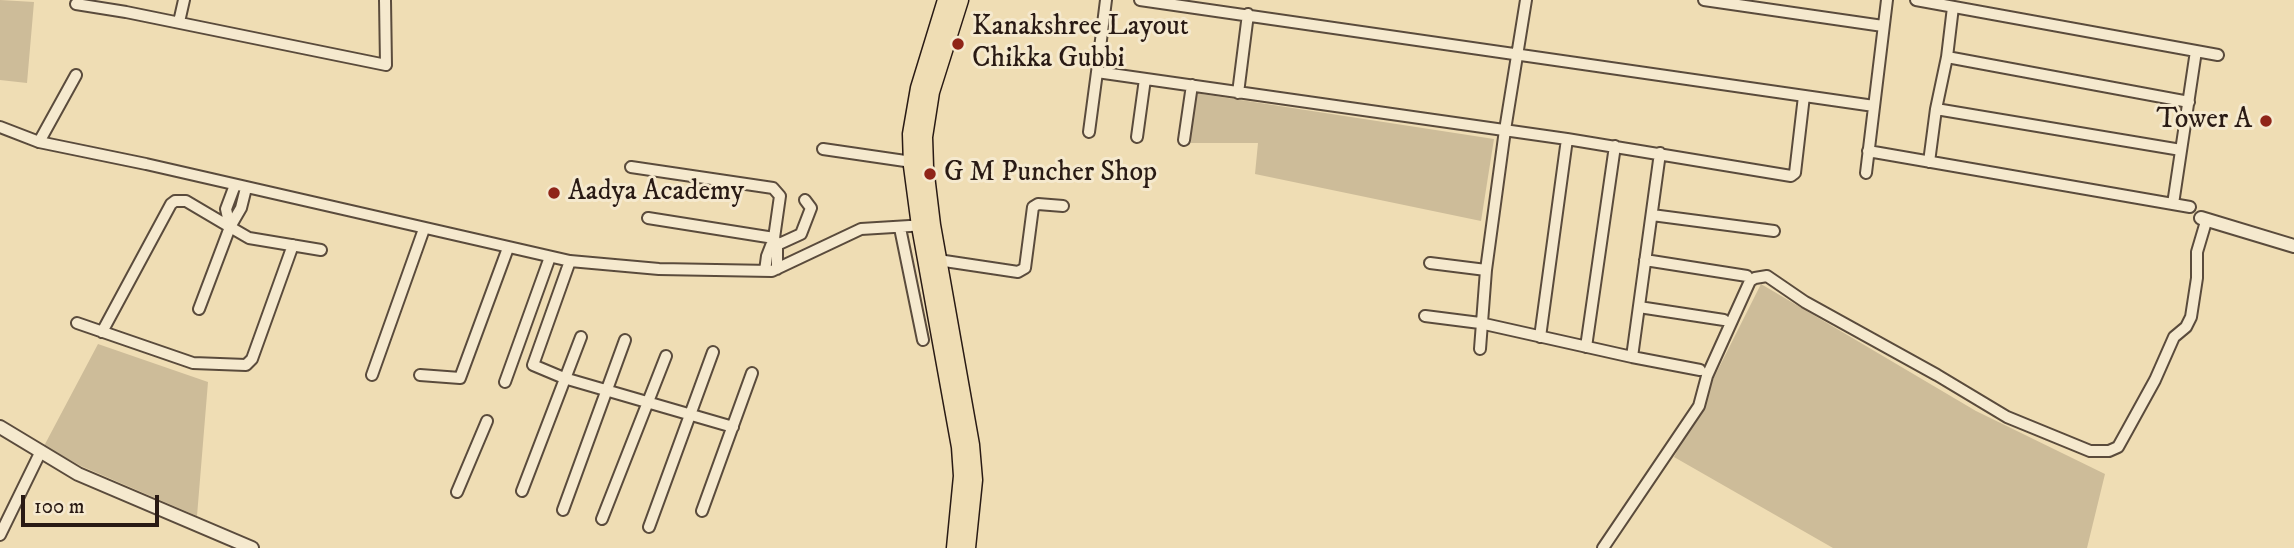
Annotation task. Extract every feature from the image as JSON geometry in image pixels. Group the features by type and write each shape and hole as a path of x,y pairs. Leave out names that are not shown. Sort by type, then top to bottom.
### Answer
{"main road":[{"path":"946,0 919,88 911,134 912,162 926,225 960,447 962,476 955,548"},
{"path":"960,0 931,92 924,137 926,225 938,260 971,445 974,480 967,548"}],"street":[{"path":"178,22 184,0"},
{"path":"76,4 128,6 178,22 386,65 385,0"},
{"path":"1088,132 1106,0"},
{"path":"1140,0 1167,1 1518,56 1874,106"},
{"path":"1480,349 1486,270 1526,0"},
{"path":"1704,0 1743,3 1882,26"},
{"path":"1791,13 1793,0"},
{"path":"1866,173 1887,0"},
{"path":"1916,0 2218,55"},
{"path":"1929,162 1953,7"},
{"path":"1238,93 1248,14"},
{"path":"2173,204 2196,51"},
{"path":"1947,57 2189,102"},
{"path":"1097,72 1615,146 1791,176 1795,173 1804,96"},
{"path":"39,142 76,75"},
{"path":"1137,137 1145,79"},
{"path":"1184,140 1192,85"},
{"path":"1936,109 2181,150"},
{"path":"0,127 39,142 570,261 659,269 771,270 860,229 926,225"},
{"path":"1540,337 1567,139"},
{"path":"1586,347 1615,146"},
{"path":"823,149 912,162"},
{"path":"1868,151 2190,207"},
{"path":"1632,357 1660,153"},
{"path":"631,167 773,188 779,193 780,200 776,242 767,256 771,270"},
{"path":"199,309 230,227 226,209 241,187"},
{"path":"648,218 776,242 801,234 811,208 804,200"},
{"path":"102,332 175,201 186,201 249,238 321,250"},
{"path":"938,260 1018,272 1025,268 1033,207 1038,204 1063,206"},
{"path":"1652,215 1774,231"},
{"path":"1603,548 1699,406 1707,376 1750,281 1755,278 1767,276 1815,308 1937,374 2007,417 2090,451 2109,450 2118,447 2155,380 2174,337 2186,327 2191,317 2197,278 2197,252 2203,222 2294,246"},
{"path":"900,228 923,340"},
{"path":"372,375 424,229"},
{"path":"77,323 193,363 246,365 252,359 293,245"},
{"path":"420,375 460,378 508,248"},
{"path":"505,382 550,257"},
{"path":"1645,260 1747,276"},
{"path":"570,261 533,365 564,378 733,427"},
{"path":"1430,262 1486,270"},
{"path":"1639,307 1724,320"},
{"path":"1425,316 1480,323 1700,370"},
{"path":"522,491 581,337"},
{"path":"563,510 625,340"},
{"path":"649,527 713,352"},
{"path":"602,519 666,356"},
{"path":"702,511 752,373"},
{"path":"457,492 486,421"},
{"path":"0,426 78,474 252,548"},
{"path":"0,533 41,451"}],"shaded area":[{"path":"0,0 34,2 27,83 0,80"},
{"path":"1195,93 1494,139 1481,221 1255,174 1258,143 1187,143"},
{"path":"1761,284 1976,411 2105,474 2087,548 1833,548 1674,457"},
{"path":"98,344 208,382 197,516 81,466 44,446"}],"place":[{"name":"Kanakshree Layout Chikka Gubbi","path":"958,44"},
{"name":"Tower A","path":"2266,121"},
{"name":"G M Puncher Shop","path":"930,174"},
{"name":"Aadya Academy","path":"554,193"}]}
